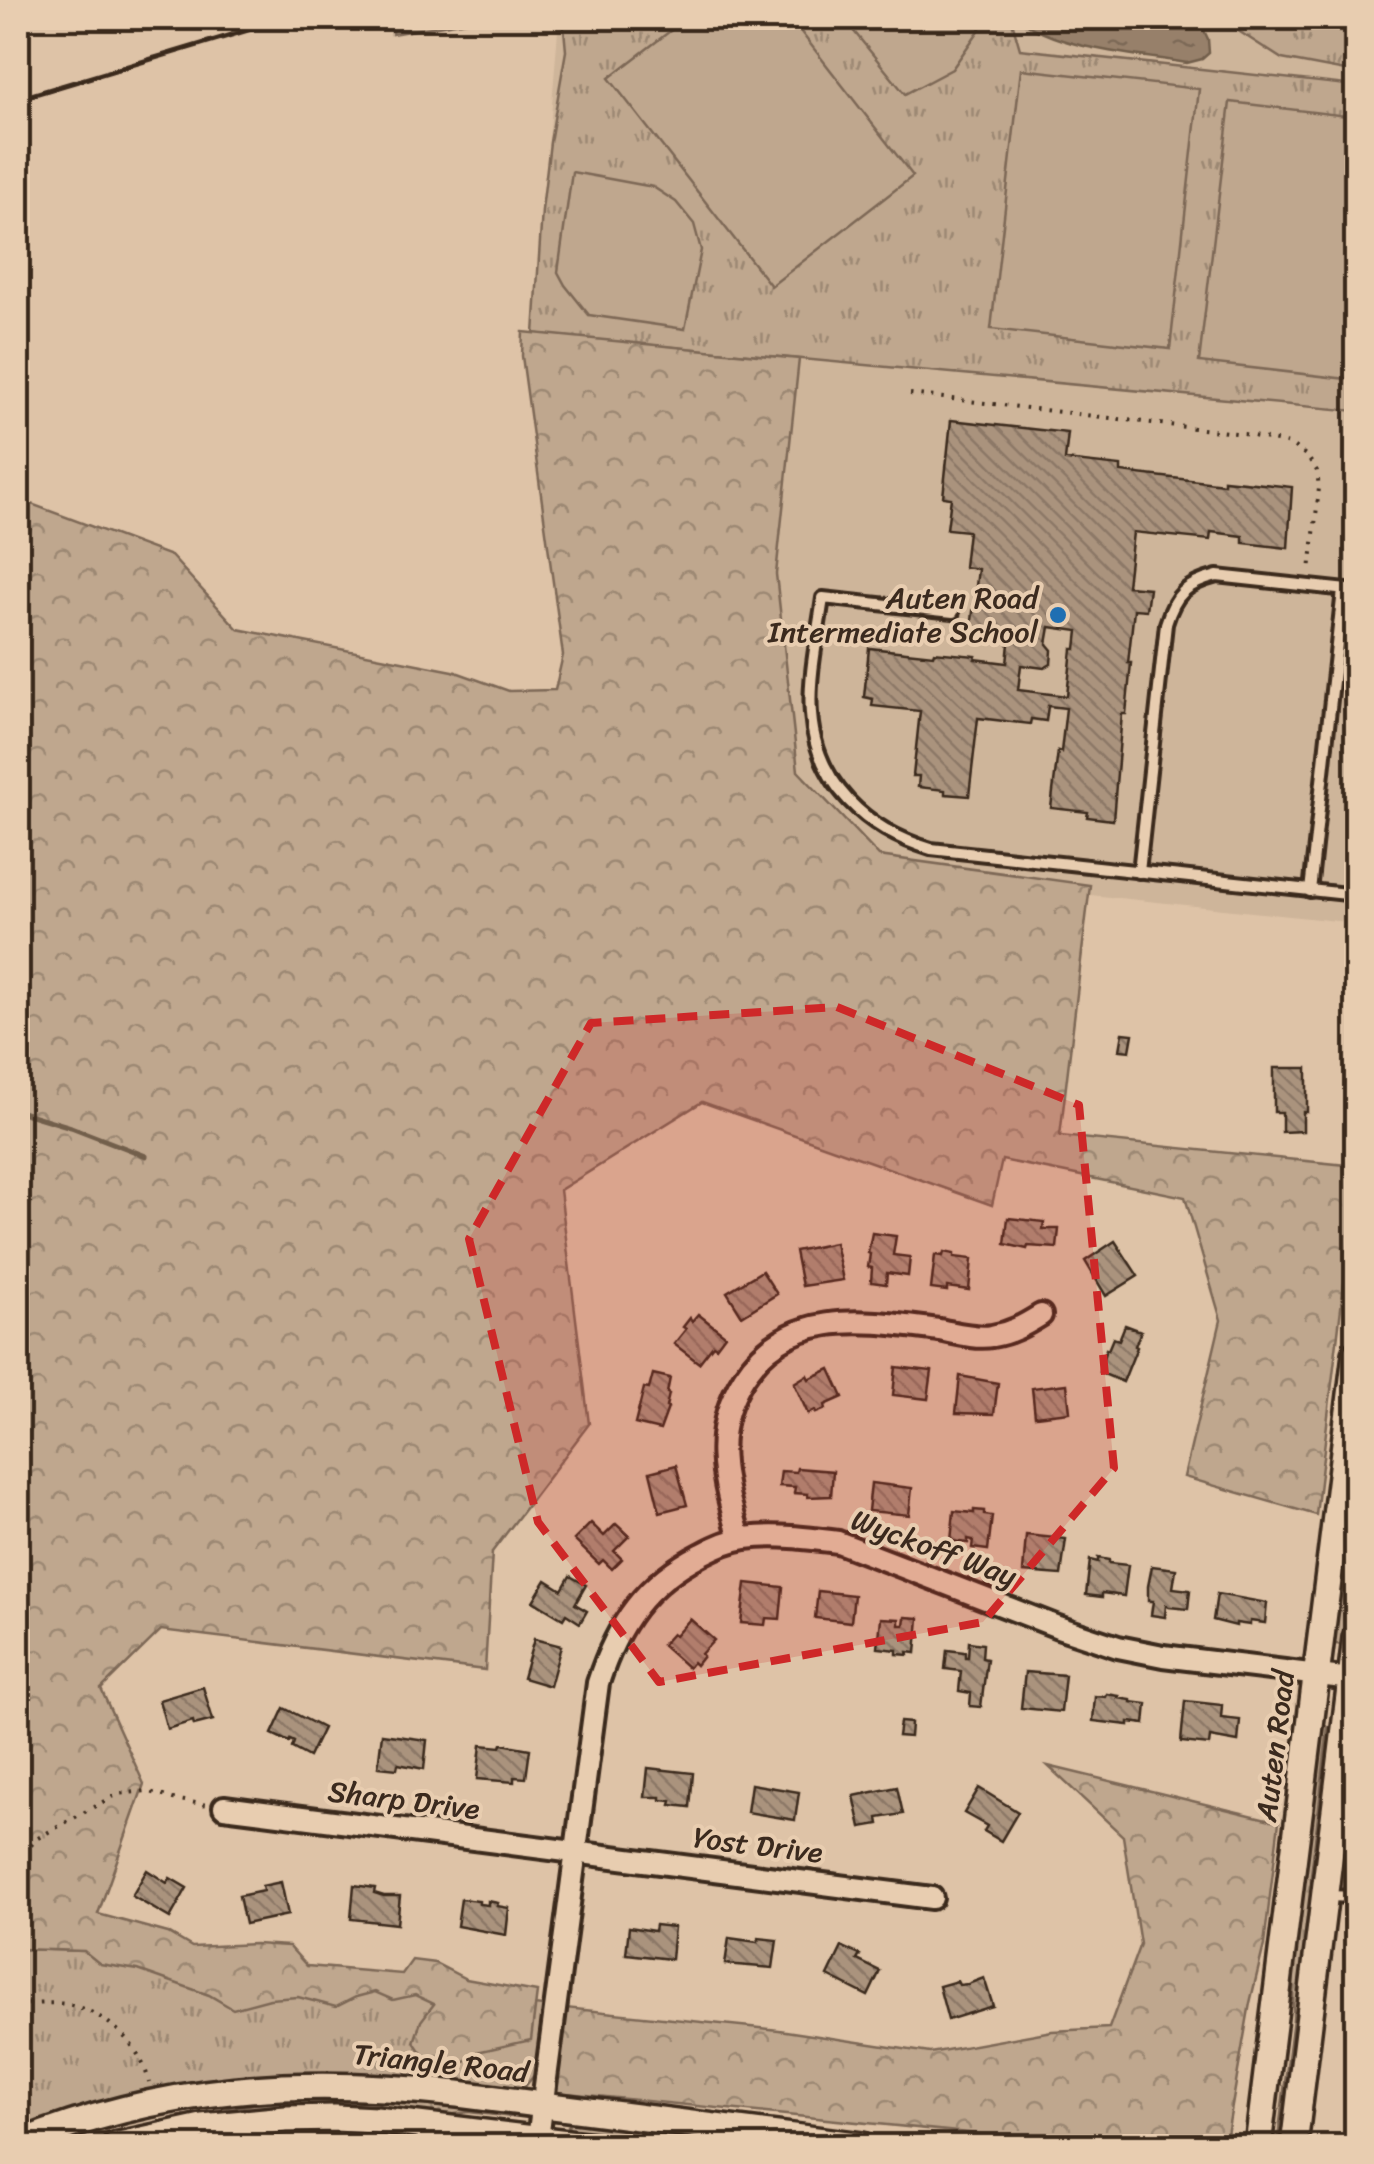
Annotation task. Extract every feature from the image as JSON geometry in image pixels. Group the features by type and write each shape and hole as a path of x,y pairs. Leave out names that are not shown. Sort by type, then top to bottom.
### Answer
{"street":[{"path":"740,1538 722,1467 722,1430 736,1390 768,1350 796,1332 821,1324 877,1322 988,1337 1017,1330 1041,1316"},
{"name":"Auten Road","path":"1258,2146 1356,1354"},
{"name":"Wyckoff Way","path":"538,2140 598,1683 620,1629 654,1586 676,1568 740,1538 802,1537 838,1542 1118,1647 1351,1680"},
{"path":"1294,2146 1356,1638"},
{"name":"Sharp Drive","path":"224,1806 576,1852"},
{"name":"Yost Drive","path":"576,1852 932,1898"},
{"name":"Triangle Road","path":"18,2144 130,2108 226,2090 326,2084 411,2089 863,2146"},
{"path":"130,2108 131,2144 219,2125 335,2118 594,2146"}],"lane":[{"path":"1139,872 1166,624 1177,598 1200,580 1217,576 1356,591"},
{"path":"1310,891 1343,590"},
{"path":"953,612 823,598 811,692 815,738 825,766 840,790 855,808 879,826 905,841 932,848 1356,895"},
{"path":"1324,1896 1356,1898"}],"path":[{"path":"910,394 1244,434 1290,444 1307,456 1317,471 1319,488 1309,586"},
{"path":"18,1862 36,1839 117,1794 147,1791 179,1801 224,1806"},
{"path":"18,2005 63,2004 93,2014 122,2035 140,2056 151,2091"}],"highlighted area":[{"path":"837,1007 1079,1105 1114,1468 983,1622 659,1682 538,1522 469,1239 591,1023"}],"shaded area":[{"name":"Auten Road Intermediate School","path":"559,18 1356,18 1356,923 732,857 532,351"}],"green space":[{"path":"392,18 483,18 392,34"},
{"path":"563,18 1011,18 1020,49 1356,86 1356,411 534,334 542,210 566,51"},
{"path":"687,18 790,18 913,176 771,286 609,78"},
{"path":"843,18 981,18 980,29 952,69 905,94"},
{"path":"1226,18 1356,18 1356,73 1282,59 1229,25"},
{"path":"1021,69 1199,89 1170,349 991,329"},
{"path":"1230,102 1356,117 1356,380 1199,362"},
{"path":"572,172 653,187 676,202 694,224 701,250 685,329 589,315 565,285 558,272"},
{"path":"523,332 799,359 776,574 798,771 879,856 1090,885 1060,1136 1356,1166 1356,1184 1316,1515 1184,1477 1221,1320 1185,1197 1002,1160 992,1205 702,1102 560,1190 589,1424 492,1552 485,1670 161,1630 101,1689 144,1784 98,1914 168,1933 192,1947 289,1946 307,1966 402,1974 412,1960 435,1963 466,1979 537,1992 531,2040 477,2052 459,2066 427,2061 414,2042 421,2021 434,2004 415,1995 393,2000 375,1992 336,2007 298,1997 270,1999 233,2009 209,1995 138,1970 100,1964 84,1951 18,1949 18,499 171,556 238,629 453,671 509,691 555,690 563,655 522,356"},
{"path":"1356,1425 1356,1562 1347,1639 1342,1645 1332,1641"},
{"path":"1322,1724 1328,1727 1311,1875 1311,1940 1285,2146 1277,2146 1293,2018 1294,1936"},
{"path":"1048,1766 1279,1822 1264,1945 1225,2146 1098,2146 556,2092 566,2008 779,2030 930,2053 1052,2031 1109,2028 1140,1944 1123,1836"},
{"path":"18,1949 84,1951 306,1992 375,1989 544,2006 535,2074 524,2088 514,2091 346,2075 221,2079 159,2091 18,2132"},
{"path":"381,2097 514,2114 175,2121 175,2117 254,2104"},
{"path":"573,2120 786,2146 667,2146 574,2135 568,2126"}],"water":[{"path":"1017,18 1198,18 1208,39 1209,53 1187,63 1098,49 1054,37"}],"building":[{"path":"951,420 1068,433 1065,460 1121,466 1121,472 1292,487 1288,548 1243,543 1243,536 1211,532 1210,540 1133,532 1127,586 1149,588 1146,610 1134,609 1113,820 1087,817 1088,812 1051,808 1066,708 1048,706 1046,721 1031,719 1030,724 978,718 969,796 918,787 919,776 913,776 920,711 872,706 873,699 864,697 869,648 976,656 975,659 1007,663 1010,633 971,629 978,569 964,567 968,531 947,529 951,498 943,497","holes":["1050,627 1078,631 1067,696 1018,690 1021,665 1044,668 1051,664 1052,650 1047,644"]},
{"path":"1123,1033 1133,1034 1130,1051 1120,1050"},
{"path":"1274,1068 1307,1068 1303,1131 1282,1132 1282,1112 1274,1112"},
{"path":"1008,1218 1044,1222 1043,1229 1059,1229 1057,1248 1027,1249 1005,1244"},
{"path":"872,1233 896,1236 893,1255 910,1257 908,1276 887,1273 886,1284 871,1282 868,1253"},
{"path":"1115,1241 1138,1276 1106,1296 1085,1261"},
{"path":"835,1243 843,1280 802,1286 795,1251"},
{"path":"944,1252 972,1259 969,1290 931,1289 935,1255 943,1256"},
{"path":"762,1271 777,1294 742,1316 727,1292"},
{"path":"698,1314 725,1335 699,1363 674,1344 690,1318 692,1321"},
{"path":"1125,1325 1141,1331 1123,1382 1099,1372 1106,1349 1113,1338 1119,1340"},
{"path":"896,1367 932,1371 928,1399 893,1395"},
{"path":"830,1369 843,1397 825,1405 826,1409 808,1414 794,1383"},
{"path":"653,1374 670,1378 668,1408 660,1430 635,1424 644,1388 649,1389"},
{"path":"960,1376 998,1383 994,1414 956,1413"},
{"path":"1067,1384 1070,1412 1035,1416 1032,1388"},
{"path":"676,1465 687,1505 660,1512 650,1472"},
{"path":"797,1468 833,1471 831,1496 808,1497 794,1493 795,1487 779,1486 781,1471 796,1472"},
{"path":"871,1483 912,1488 909,1515 868,1511"},
{"path":"974,1510 992,1516 988,1550 972,1548 973,1540 951,1541 954,1511"},
{"path":"591,1523 604,1536 616,1524 629,1536 614,1551 622,1559 612,1569 603,1560 599,1564 574,1540"},
{"path":"1026,1535 1066,1539 1061,1575 1023,1572"},
{"path":"1098,1558 1128,1565 1124,1596 1086,1595 1090,1560 1098,1562"},
{"path":"1152,1566 1176,1569 1173,1588 1190,1590 1188,1609 1166,1605 1165,1617 1151,1615 1153,1601 1148,1601 1148,1586"},
{"path":"570,1576 586,1585 575,1604 587,1611 580,1623 566,1614 563,1619 533,1601 546,1580 562,1590"},
{"path":"746,1583 783,1587 780,1619 766,1618 765,1625 741,1623"},
{"path":"818,1591 854,1595 851,1622 815,1618"},
{"path":"1217,1594 1267,1603 1265,1623 1250,1621 1250,1625 1236,1626 1213,1620"},
{"path":"905,1617 919,1618 916,1653 897,1654 897,1650 878,1648 881,1618 899,1619 899,1625 904,1625"},
{"path":"690,1619 714,1640 696,1665 693,1662 688,1668 662,1645"},
{"path":"534,1639 561,1646 550,1686 523,1678"},
{"path":"969,1642 983,1644 982,1658 987,1659 981,1707 970,1706 971,1693 959,1691 961,1671 945,1669 947,1650 965,1652 968,1657"},
{"path":"1025,1672 1065,1675 1061,1712 1021,1708"},
{"path":"203,1687 213,1720 167,1729 159,1700"},
{"path":"1107,1694 1147,1704 1145,1724 1093,1721 1095,1696"},
{"path":"1185,1701 1222,1705 1221,1718 1240,1720 1238,1742 1210,1737 1209,1745 1181,1742"},
{"path":"284,1708 323,1728 309,1757 292,1748 294,1742 272,1734"},
{"path":"900,1722 911,1723 910,1737 898,1736"},
{"path":"382,1734 427,1740 424,1769 398,1764 397,1769 378,1767"},
{"path":"481,1745 530,1749 526,1778 514,1777 514,1782 477,1779"},
{"path":"648,1768 693,1773 690,1807 671,1805 672,1801 661,1797 645,1797"},
{"path":"751,1784 799,1792 795,1820 747,1812"},
{"path":"897,1787 903,1814 878,1818 879,1824 861,1827 854,1796"},
{"path":"979,1788 1018,1812 1001,1841 984,1831 987,1826 964,1813"},
{"path":"147,1870 167,1883 170,1878 187,1888 170,1918 132,1896"},
{"path":"281,1882 288,1915 245,1924 239,1896"},
{"path":"354,1885 375,1888 374,1893 384,1896 400,1896 397,1924 351,1919"},
{"path":"461,1899 488,1905 488,1901 509,1908 506,1935 457,1926"},
{"path":"655,1925 674,1927 671,1959 626,1954 629,1927 654,1931"},
{"path":"729,1938 777,1940 773,1968 725,1964"},
{"path":"842,1947 880,1971 868,1996 828,1976"},
{"path":"984,1978 993,2006 948,2020 939,1986 957,1981 959,1985 968,1984"}],"waterway":[{"path":"18,1111 146,1156"}],"railway":[{"path":"18,99 288,18"}],"place":[{"name":"Auten Road Intermediate School","path":"1058,615"}]}
